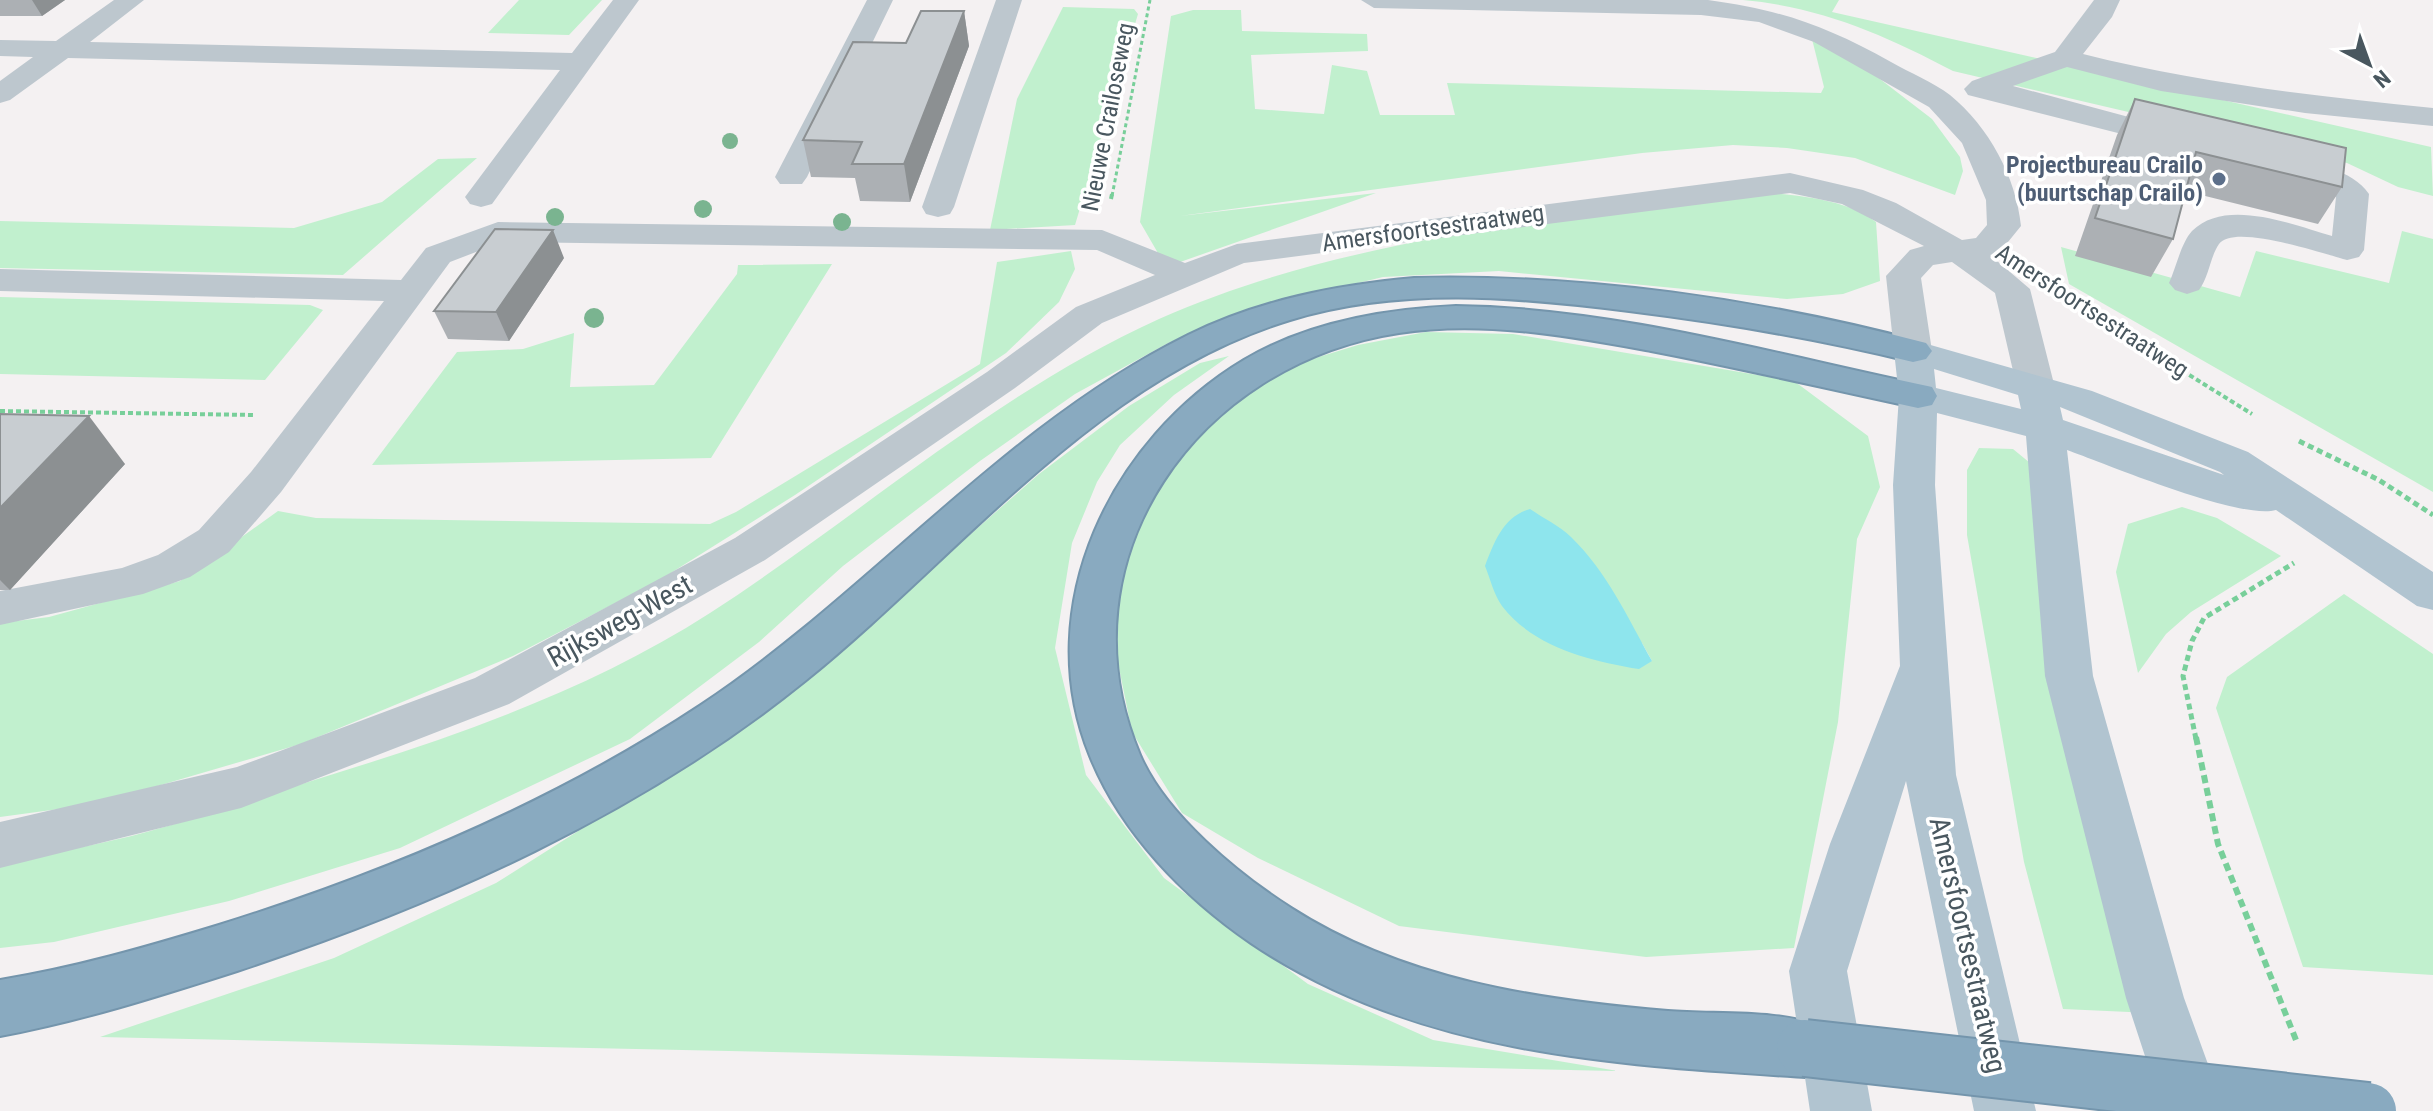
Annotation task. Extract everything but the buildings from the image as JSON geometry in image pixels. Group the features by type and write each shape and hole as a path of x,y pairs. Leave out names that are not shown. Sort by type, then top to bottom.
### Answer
{"highway":[{"path":"0,1008 109,984 289,929 420,878 605,789 703,729 785,671 1070,428 1163,365 1213,337 1272,314 1363,292 1421,286 1490,285 1766,317 1847,332 1915,373"},
{"path":"1915,373 1714,351 1561,324 1437,318 1359,330 1313,343 1258,367 1177,431 1142,473 1117,520 1102,561 1094,600 1093,673 1114,754 1130,785 1152,816 1214,881 1294,940 1388,986 1487,1017 1596,1036 1805,1048 2368,1111"}],"main road":[{"path":"1915,373 2040,408 2213,486 2299,508 2433,594"},
{"name":"Amersfoortsestraatweg","path":"1915,373 1914,485 1930,775 2005,1111"},
{"name":"Amersfoortsestraatweg","path":"2040,408 2069,676 2155,998 2194,1111"},
{"path":"1841,1111 1818,971 1857,844 1924,661"}],"street":[{"path":"0,94 131,0"},
{"path":"481,197 577,62 626,0"},
{"path":"791,177 880,0"},
{"path":"938,207 1009,0"},
{"name":"Amersfoortsestraatweg","path":"1374,0 1701,7 1763,15 1824,36 1939,101 1976,140 2002,200 2004,226 1972,250 1922,257 1903,276 1915,373"},
{"path":"1939,101 2065,58 2103,11 2107,0"},
{"path":"0,48 577,62"},
{"path":"2065,58 2161,82 2305,104 2433,117"},
{"path":"1982,87 2207,146"},
{"path":"2187,283 2205,237 2226,225 2268,229 2347,250 2353,194 2325,176 2251,157"},
{"name":"Amersfoortsestraatweg","path":"1184,275 1237,254 1790,183 1852,197 1972,250 2012,289 2040,408"},
{"path":"0,608 114,587 174,566 214,541 318,415 438,255 498,232 1102,240 1184,275"},
{"name":"Rijksweg-West","path":"0,845 241,787 492,691 750,549 1001,380 1089,315 1184,275"},
{"path":"0,280 408,291"}],"path":[{"name":"Nieuwe Crailoseweg","path":"1102,240 1150,0"},
{"name":"Amersfoortsestraatweg","path":"2066,298 2261,419"},
{"path":"0,411 318,415"},
{"path":"2286,435 2379,480 2433,515"},
{"path":"2301,1053 2218,844 2183,676 2192,641 2204,618 2283,568 2347,537 2433,515"}],"green space":[{"path":"519,0 602,0 569,35 488,33"},
{"path":"1743,0 1839,0 1832,12 2431,147 2433,196 2398,187 2347,163 1953,71 1877,35 1826,16"},
{"path":"1063,7 1134,9 1138,14 1075,225 990,230 1017,99"},
{"path":"1193,10 1241,10 1242,31 1367,34 1368,51 1251,55 1255,109 1324,114 1332,65 1367,71 1380,115 1455,115 1447,83 1821,93 1824,87 1812,39 1850,56 1932,119 1960,157 1963,171 1955,195 1855,158 1787,148 1733,145 1642,153 1180,216 1376,193 1166,267 1140,222 1171,16"},
{"path":"477,158 343,275 0,268 0,221 294,228 382,202 438,159"},
{"path":"1756,192 1802,196 1834,203 1876,222 1880,281 1843,294 1787,299 1499,271 1383,277 1287,300 1170,342 1075,394 980,461 843,566 759,642 630,739 400,848 229,901 54,942 0,948 0,863 150,831 424,745 523,708 619,665 710,613 766,576 984,419 1099,349 1159,319 1230,291 1303,268 1377,250 1528,223"},
{"path":"2402,231 2433,239 2433,492 2069,284 2061,247 2240,297 2256,251 2389,283"},
{"path":"1071,251 1075,269 1059,302 1006,353 795,495 658,581 513,656 301,744 96,804 0,817 0,623 49,617 180,581 278,511 316,518 710,524 736,512 980,364 997,262"},
{"path":"832,264 711,458 372,465 457,352 523,349 574,333 570,387 654,385 737,274 738,265"},
{"path":"0,297 310,305 323,310 265,380 0,374"},
{"path":"1426,332 1513,334 1794,381 1868,436 1880,487 1857,539 1838,722 1794,948 1646,957 1399,926 1258,858 1182,813 1132,732 1118,663 1113,615 1119,570 1156,483 1201,430 1241,397 1299,363 1358,345","holes":["1501,604 1642,643 1652,661"]},
{"path":"1229,356 1174,395 1120,445 1097,482 1072,543 1055,648 1086,775 1164,878 1308,984 1433,1040 1618,1071 100,1037 334,958 496,883 714,745 873,620 1039,474 1129,406 1200,363"},
{"path":"1979,448 2013,449 2036,468 2151,1013 2063,1009 2024,862 1967,535 1967,470"},
{"path":"2182,507 2217,518 2281,556 2191,612 2166,634 2138,673 2116,572 2128,524"},
{"path":"2344,594 2433,654 2433,975 2303,967 2216,708 2227,677"}],"water":[{"path":"1530,509 1567,533 1584,551 1616,596 1652,661 1639,669 1564,650 1530,632 1502,606 1485,566 1496,539 1507,524 1513,517"}],"place":[{"name":"Projectbureau Crailo (buurtschap Crailo)","path":"2219,179"}]}
